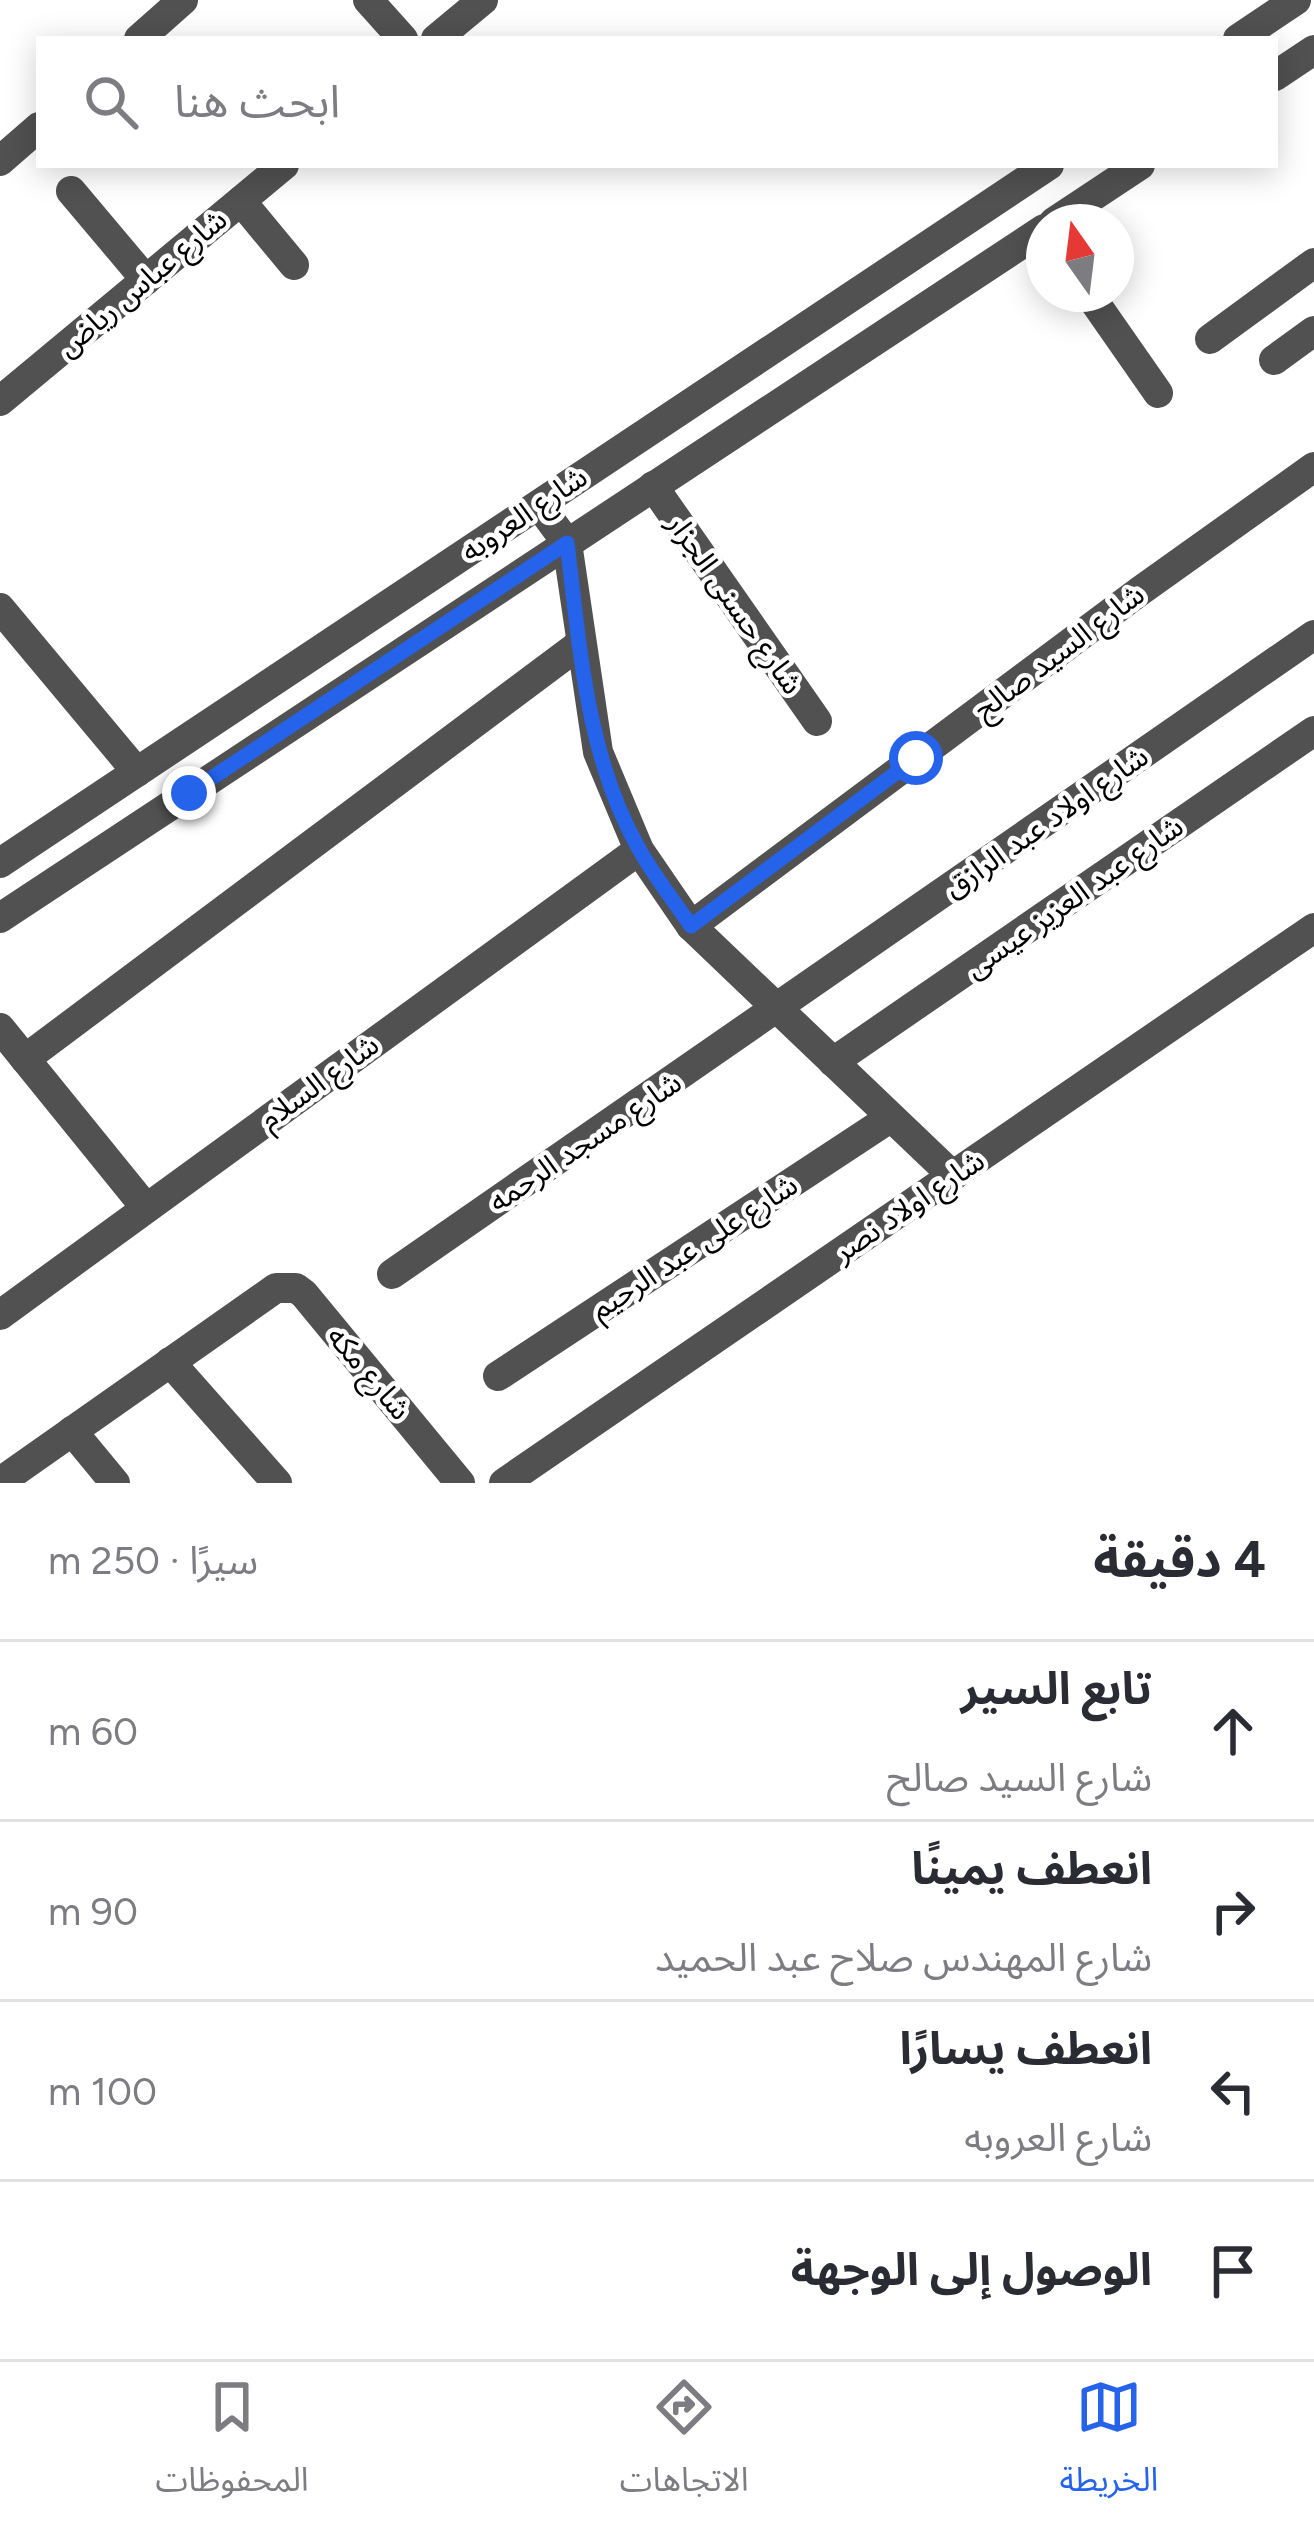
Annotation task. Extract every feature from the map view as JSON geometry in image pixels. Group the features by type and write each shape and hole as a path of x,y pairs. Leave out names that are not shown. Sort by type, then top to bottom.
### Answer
{"street":[{"path":"142,36 183,0"},
{"path":"368,0 400,36"},
{"path":"440,36 483,0"},
{"path":"1240,36 1260,10 1297,0"},
{"path":"1278,74 1314,50"},
{"path":"0,161 36,130"},
{"name":"شارع عباس رياض","path":"5,387 146,280 280,168"},
{"name":"شارع العروبه","path":"0,862 1044,168"},
{"path":"1081,204 1135,168"},
{"path":"71,191 146,280"},
{"path":"241,201 293,266"},
{"name":"شارع العروبه","path":"0,918 1026,242"},
{"path":"1210,339 1314,263"},
{"path":"1102,312 1158,393"},
{"path":"1274,360 1314,331"},
{"name":"شارع السيد صالح","path":"691,926 1314,467"},
{"name":"شارع حسنى الجزار","path":"653,486 818,721"},
{"path":"539,505 567,543 598,752 639,850 691,926 953,1176"},
{"path":"0,608 137,772"},
{"name":"شارع اولاد عبد الرازق","path":"778,1010 1314,635"},
{"path":"26,1059 580,644"},
{"name":"شارع عبد العزيز عيسى","path":"833,1062 1314,731"},
{"name":"شارع السلام","path":"0,1315 639,850"},
{"name":"شارع اولاد نصر","path":"504,1483 1314,928"},
{"name":"شارع مسجد الرحمه","path":"392,1274 778,1010"},
{"path":"0,1028 146,1208"},
{"name":"شارع على عبد الرحيم","path":"498,1376 890,1118"},
{"name":"شارع مكه","path":"170,1362 268,1293 286,1286 304,1294 460,1483"},
{"path":"0,1481 170,1362 277,1483"},
{"path":"72,1431 115,1483"}],"route":[{"path":"189,793 567,543 598,752 639,850 691,926 916,758"}]}
